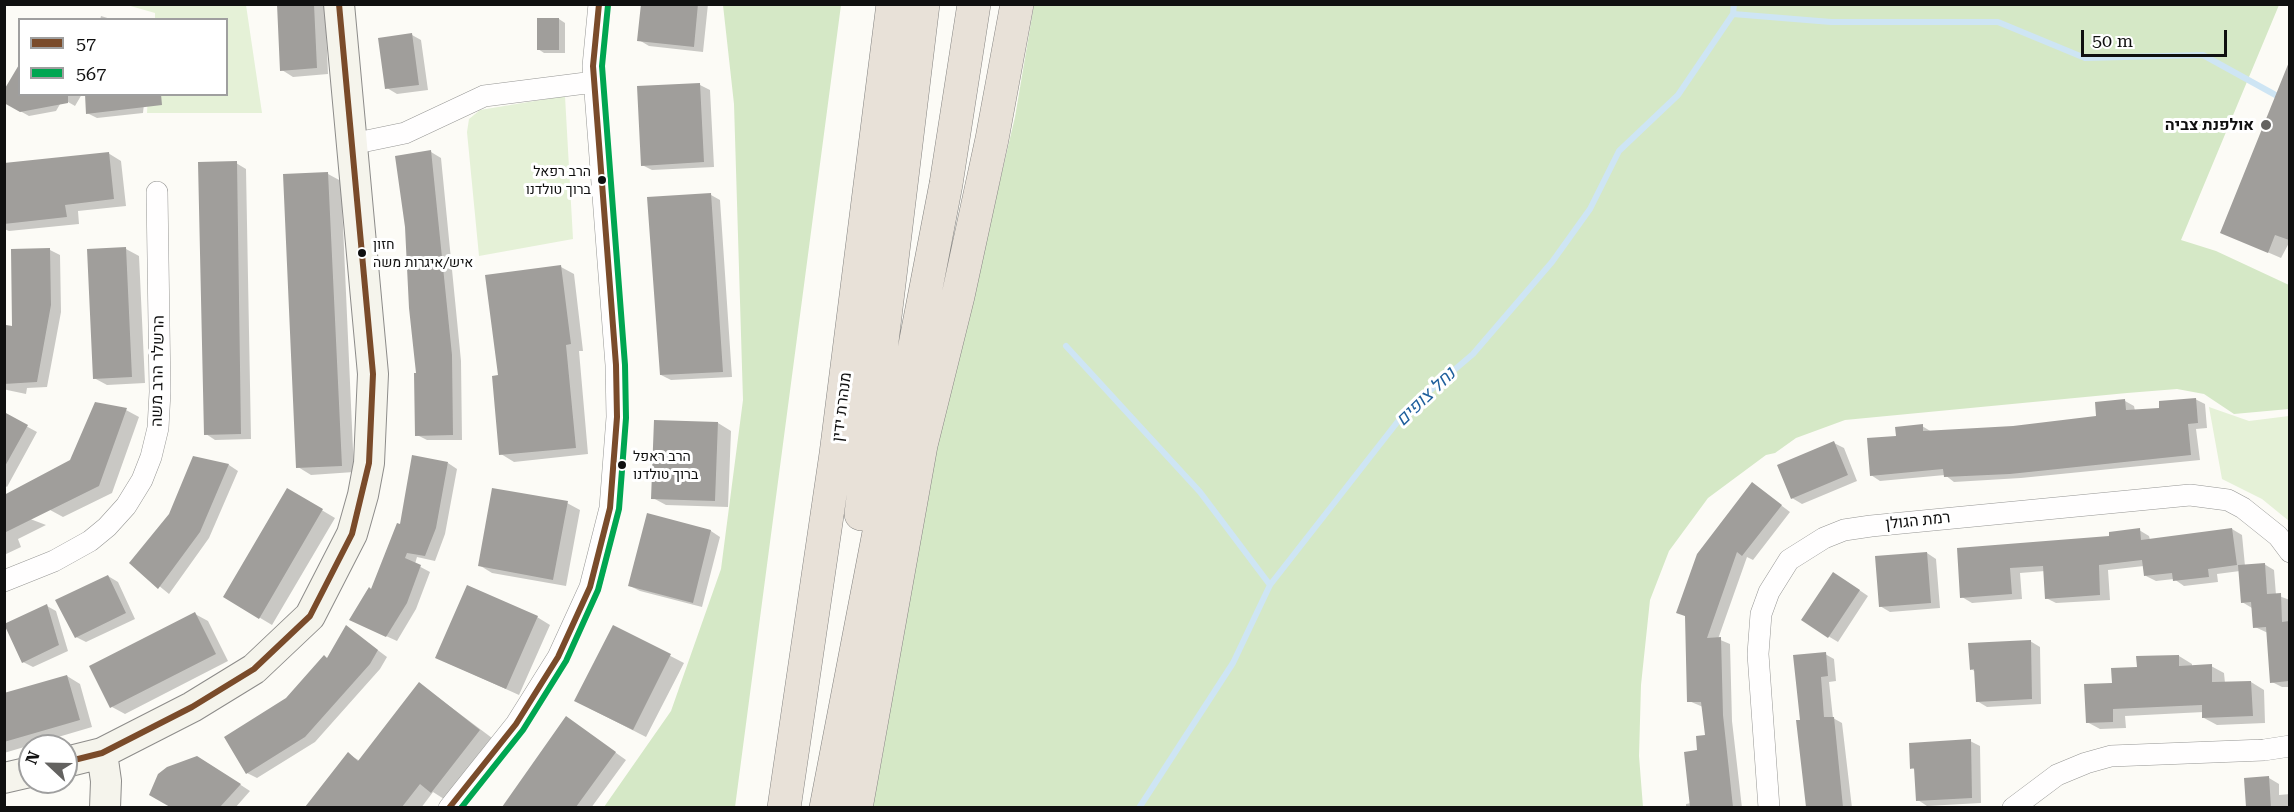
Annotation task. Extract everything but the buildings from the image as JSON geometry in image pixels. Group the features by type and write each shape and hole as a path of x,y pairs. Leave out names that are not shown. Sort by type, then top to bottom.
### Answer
{"highway":[{"path":"782,807 822,409 873,4"},
{"name":"מנהרת ידין","path":"782,807 836,454 893,4"},
{"name":"מנהרת ידין","path":"826,807 923,4"},
{"path":"826,807 944,195 974,4"},
{"path":"856,807 921,445 958,296 992,139 1017,4"}],"street":[{"path":"78,759 102,753 192,707 254,669 310,616 352,534 369,463 373,374 339,4"},
{"path":"449,807 516,724 558,657 590,587 610,508 617,417 616,365 594,82 594,36 598,4"},
{"path":"352,144 405,133 484,96 594,82"},
{"name":"הרשלר הרב משה","path":"4,581 54,561 90,541 107,527 126,506 142,480 151,457 158,428 160,392 158,192"},
{"name":"רמת הגולן","path":"1769,807 1758,654 1761,614 1769,592 1790,560 1824,538 1844,530 1871,526 2190,495 2228,500 2243,508 2278,536 2289,552"},
{"path":"2013,807 2057,775 2111,756 2265,750 2289,746"},
{"path":"2265,750 2289,758"},
{"path":"102,753 106,781 105,807"}],"green space":[{"path":"127,5 246,5 262,113 147,113 148,96 228,96 228,18 155,18 155,13"},
{"path":"723,5 841,5 735,807 604,807 671,711 721,569 743,400 734,104"},
{"path":"1034,5 2279,5 2181,240 2216,251 2289,285 2289,409 2234,414 2204,394 2177,389 2127,393 1845,420 1796,438 1775,453 1766,455 1708,498 1669,551 1650,600 1641,685 1639,756 1643,807 871,808 882,758 924,502 1015,117"},
{"path":"565,96 573,239 479,256 467,132 469,119 480,110"},
{"path":"2209,407 2249,421 2289,416 2289,521 2262,499 2222,479"}],"waterway":[{"name":"נחל צופים","path":"1139,808 1233,663 1270,585 1406,411 1473,354 1552,262 1590,209 1619,151 1678,95 1733,14 1734,4"},
{"path":"1733,14 1831,22 1998,22 2085,58 2203,55 2290,103"},
{"path":"1066,346 1200,492 1270,585"}],"transit line":[{"name":"57","path":"78,759 102,753 192,707 254,669 310,616 352,534 369,463 373,374 339,4"},
{"name":"57","path":"449,808 516,724 558,657 590,587 610,508 617,417 616,365 593,66 599,4"},
{"name":"567","path":"461,808 523,730 566,661 598,590 619,509 626,418 625,365 602,66 608,5"}],"place":[{"name":"אולפנת צביה","path":"2266,125"},
{"name":"הרב רפאל ברוך טולדנו","path":"602,180"},
{"name":"חזון איש/איגרות משה","path":"362,253"},
{"name":"הרב ראפל ברוך טולדנו","path":"622,465"}]}
